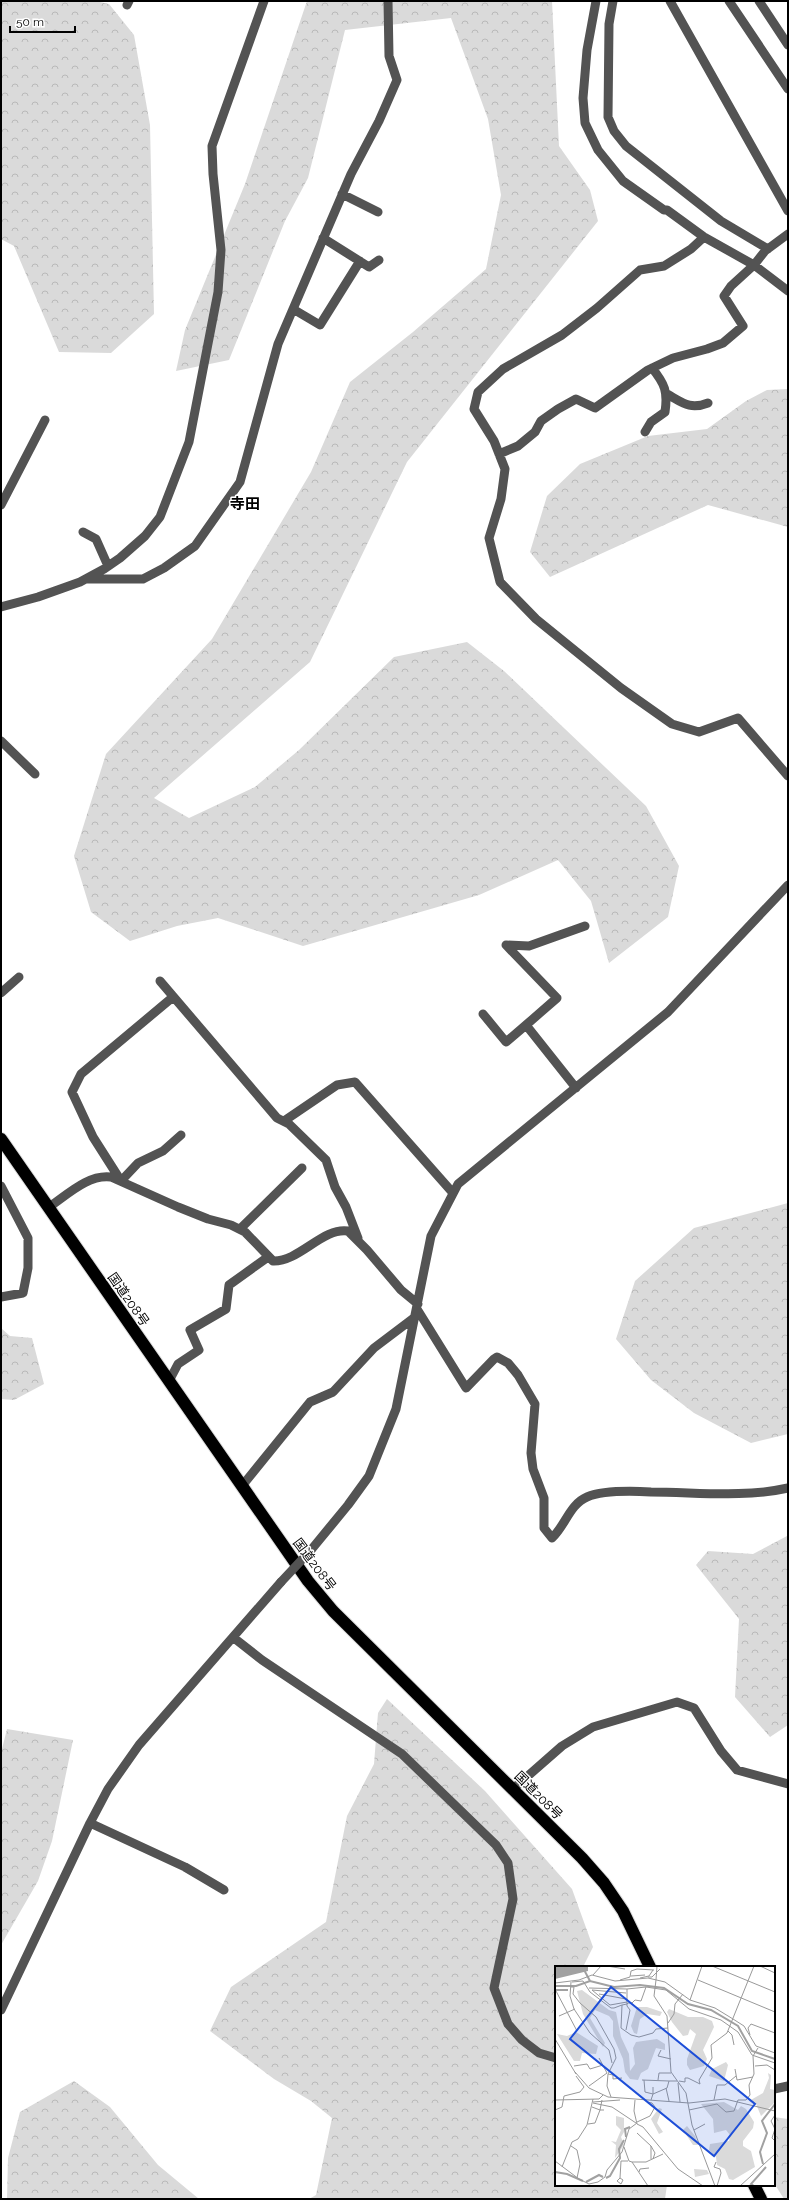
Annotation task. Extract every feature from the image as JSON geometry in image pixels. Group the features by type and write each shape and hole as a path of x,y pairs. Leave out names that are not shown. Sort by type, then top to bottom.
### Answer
{"highway":[{"name":"国道208号","path":"1,1139 308,1581 333,1611 582,1858 604,1883 623,1910 650,1966"},
{"path":"754,2186 761,2199"}],"street":[{"path":"1,607 38,597 85,579 108,566 145,536 160,517 189,442 203,379 221,267 212,146 264,1"},
{"path":"85,579 143,579 164,568 196,546 240,482 278,344 342,194 382,115 397,80 389,56 388,1"},
{"path":"596,1 587,50 583,98 585,123 598,150 623,181 664,210 667,210 672,215 680,218 704,237 754,265 788,291"},
{"path":"612,1 609,24 608,117 614,131 626,146 710,213 748,238 768,249"},
{"path":"670,1 788,211"},
{"path":"730,1 788,89"},
{"path":"759,1 788,45"},
{"path":"342,194 378,212"},
{"path":"499,454 518,446 535,432 541,421 558,408 576,399 595,408 613,393 652,368 673,358 707,349 723,342 743,326 724,296 731,286 754,265 768,249 788,234"},
{"path":"704,237 691,249 664,266 640,270 597,308 562,335 503,369 478,392 474,409 499,454 505,469 501,499 489,538 500,582 536,619 621,688 672,724 700,732 738,718 788,776"},
{"path":"323,238 369,267 379,260"},
{"path":"293,309 320,325 360,261"},
{"path":"645,432 651,422 665,412 667,394 662,381 652,368"},
{"path":"667,394 688,406 697,407 708,403"},
{"path":"1,503 45,420"},
{"path":"83,532 96,539 108,566"},
{"path":"1,741 35,774"},
{"path":"1,2010 108,1789 139,1746 310,1550 348,1505 369,1476 396,1409 431,1236 458,1184 668,1012 788,885"},
{"path":"483,1014 506,1042 557,998 506,945 529,946 585,926"},
{"path":"1,993 19,977"},
{"path":"160,981 277,1118 289,1124 326,1160 334,1187 346,1207 358,1240"},
{"path":"121,1181 93,1137 72,1092 81,1074 173,997"},
{"path":"526,1025 576,1088"},
{"path":"284,1121 337,1085 356,1082 453,1193"},
{"path":"121,1181 138,1163 163,1151 181,1135"},
{"path":"240,1229 302,1168"},
{"path":"49,1207 96,1178 102,1176 121,1181 208,1219 232,1225 240,1229 273,1261 280,1262 343,1230 352,1233 417,1310 466,1388 494,1359 497,1358 508,1364 527,1388 534,1404 531,1453 533,1469 544,1498 544,1528 552,1538 560,1531 575,1505 587,1497 629,1491 764,1493 788,1488"},
{"path":"1,1186 28,1238 28,1268 23,1293 1,1297"},
{"path":"169,1381 178,1364 199,1350 190,1330 226,1309 229,1285 268,1257"},
{"path":"242,1486 310,1402 333,1392 374,1348 417,1310"},
{"path":"234,1638 262,1660 402,1754 496,1845 508,1863 513,1899 494,1988 508,2024 522,2040 539,2053 555,2058"},
{"path":"513,1789 562,1746 593,1727 677,1702 694,1708 721,1751 737,1770 788,1784"},
{"path":"90,1824 185,1867 224,1890"},
{"path":"775,2088 788,2086"}],"green space":[{"path":"1,1 95,1 109,4 134,35 150,125 154,314 111,353 59,352 14,246 1,239"},
{"path":"307,1 552,1 559,146 590,190 598,221 407,462 310,662 154,798 189,818 255,787 299,750 394,657 467,642 504,671 646,806 679,866 668,917 609,963 591,901 558,860 479,895 303,946 218,918 177,926 130,941 91,912 74,856 106,754 212,639 311,472 350,382 413,332 486,269 501,195 488,119 451,18 345,30 308,178 285,221 229,360 176,371 185,330 245,184"},
{"path":"788,389 788,527 708,505 550,577 530,552 547,496 580,464 648,436 707,429 746,401 767,390"},
{"path":"788,1203 788,1434 751,1443 694,1413 651,1380 616,1339 635,1281 694,1228"},
{"path":"1,1328 10,1336 32,1338 44,1384 14,1400 1,1399"},
{"path":"787,1536 788,1725 770,1737 735,1697 739,1619 696,1565 708,1551 753,1554"},
{"path":"387,1699 485,1791 572,1889 593,1947 584,1966 555,1966 555,2186 667,2186 665,2199 309,2199 316,2195 332,2118 311,2101 274,2079 210,2031 231,1987 326,1922 347,1816 374,1764 378,1713"},
{"path":"7,1729 73,1740 52,1841 38,1881 1,1945 1,1753"},
{"path":"74,2081 110,2107 158,2165 199,2199 7,2199 8,2158 20,2112"},
{"path":"775,2117 788,2119 788,2199 784,2199 775,2185"}],"district":[{"name":"寺田","path":"245,504"}]}
